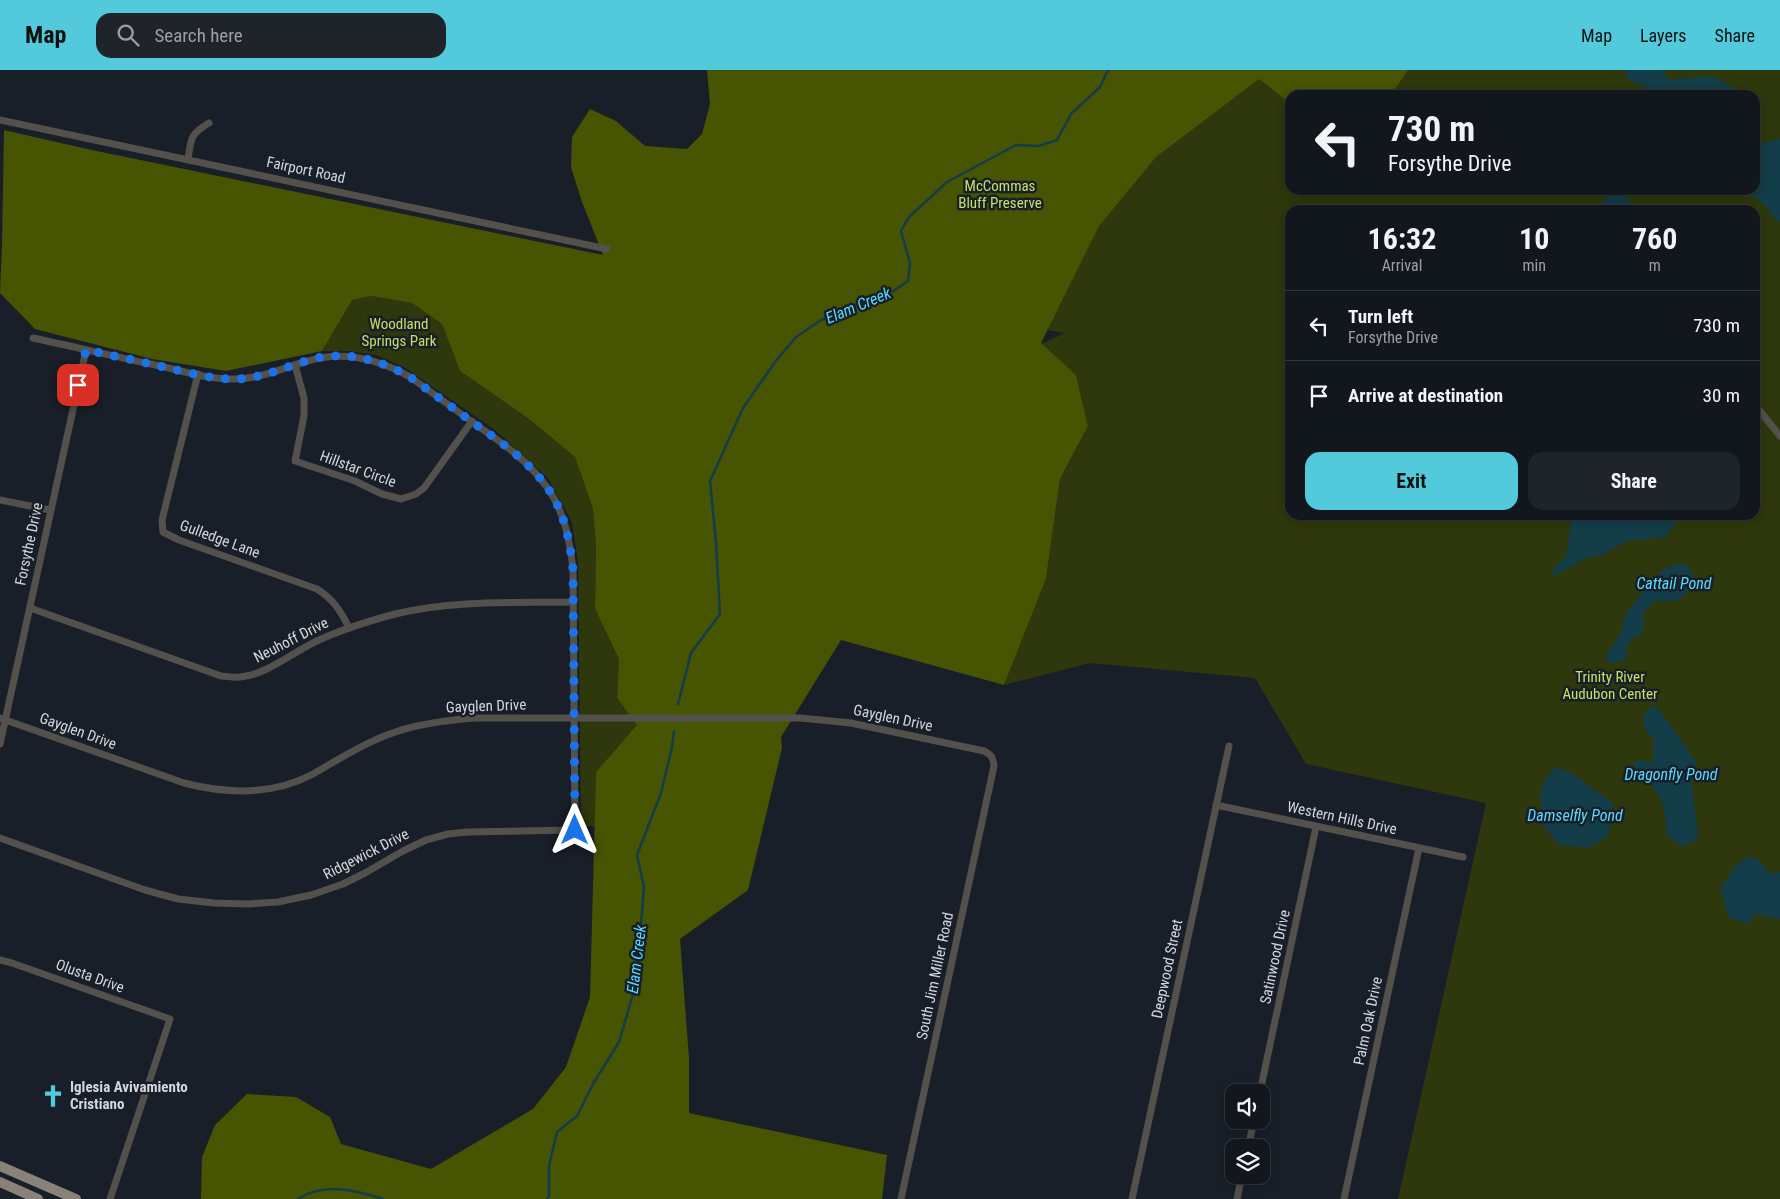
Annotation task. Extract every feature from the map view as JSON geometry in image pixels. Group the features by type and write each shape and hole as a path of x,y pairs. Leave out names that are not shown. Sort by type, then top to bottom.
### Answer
{"main road":[{"path":"0,1166 76,1199"},
{"path":"0,1182 38,1199"}],"street":[{"name":"Fairport Road","path":"0,120 607,249"},
{"path":"188,159 191,137 198,129 209,123"},
{"path":"33,338 230,380 262,376 309,360 334,356 359,357 373,360 393,367 410,377 510,448 531,468 550,492 563,519 570,545 573,570 575,717"},
{"name":"Forsythe Drive","path":"0,744 3,719 30,608 86,350"},
{"name":"Hillstar Circle","path":"295,365 302,387 304,407 302,430 295,461 355,481 382,494 401,499 416,494 424,488 472,422"},
{"name":"Gulledge Lane","path":"198,374 162,520 163,532 179,540 317,590 328,596 341,612 349,628"},
{"path":"1760,411 1780,436"},
{"path":"0,500 50,510"},
{"name":"Neuhoff Drive","path":"30,608 221,676 239,678 256,674 318,640 349,628 396,614 438,606 574,602"},
{"name":"Ridgewick Drive","path":"0,838 144,890 178,899 214,903 248,904 278,902 311,895 343,884 403,850 426,840 448,834 575,830 575,717"},
{"name":"Gayglen Drive","path":"3,719 184,783 210,790 240,792 270,789 290,783 311,774 357,747 388,734 445,720 476,718 800,718 830,720 984,751 993,758"},
{"name":"Deepwood Street","path":"1132,1199 1229,746"},
{"name":"South Jim Miller Road","path":"901,1199 994,766 993,758"},
{"name":"Western Hills Drive","path":"1216,805 1463,857"},
{"name":"Satinwood Drive","path":"1262,1084 1316,827"},
{"name":"Palm Oak Drive","path":"1344,1199 1419,848"},
{"name":"Olusta Drive","path":"0,960 22,966 170,1019 110,1199"},
{"path":"1237,1199 1240,1184"}],"green space":[{"name":"McCommas Bluff Preserve","path":"707,70 1408,70 1394,90 1285,90 1285,99 1259,79 1156,157 1099,226 1041,343 1076,375 1088,426 1060,479 1046,579 1004,685 841,640 781,737 782,748 748,890 680,939 689,1058 689,1113 887,1155 882,1199 201,1199 202,1157 215,1125 247,1094 296,1097 330,1117 341,1144 431,1169 533,1109 566,1067 590,997 596,772 637,725 617,698 619,659 595,609 596,547 593,509 575,457 529,419 460,371 442,324 412,303 371,296 352,300 322,351 226,371 152,359 35,329 0,293 4,130 87,149 603,255 582,202 571,167 572,137 590,109 616,121 645,146 687,149 702,134 710,104"},
{"name":"Trinity River Audubon Center","path":"721,70 1780,70 1780,1199 1398,1199 1486,803 1306,764 1255,678 1090,663 1004,685 1046,579 1060,479 1088,426 1076,375 1041,344 1065,333 683,265"},
{"name":"Woodland Springs Park","path":"371,296 412,303 442,324 460,371 529,419 575,457 593,509 596,547 595,609 619,659 617,698 638,725 596,772 595,826 581,827 578,562 572,522 548,478 495,430 404,367 376,355 349,351 322,351 351,300"}],"water":[{"path":"1627,70 1663,70 1668,80 1713,76 1737,90 1650,90 1626,78"},
{"path":"1780,139 1780,222 1764,204 1752,195 1760,195 1760,144"},
{"path":"1608,195 1624,195 1634,205 1602,205 1602,202 1609,197"},
{"path":"1571,520 1637,520 1640,522 1645,520 1678,520 1665,537 1626,541 1602,555 1586,558 1554,576 1551,571 1566,556"},
{"name":"Cattail Pond","path":"1679,564 1687,565 1696,580 1692,587 1684,596 1676,601 1655,601 1643,613 1644,624 1640,636 1633,637 1626,648 1627,659 1609,664 1605,657 1621,632 1625,615 1649,584 1665,568"},
{"name":"Dragonfly Pond","path":"1651,706 1659,709 1697,763 1691,782 1698,831 1697,840 1682,846 1667,835 1664,808 1654,787 1635,773 1634,760 1653,762 1654,740 1644,728 1644,715"},
{"name":"Damselfly Pond","path":"1555,767 1570,772 1614,804 1608,836 1588,848 1559,845 1543,825 1540,795 1544,781"},
{"path":"1749,856 1760,861 1770,873 1780,872 1780,919 1754,914 1748,924 1729,918 1720,889 1735,866"}],"waterway":[{"name":"Elam Creek","path":"678,704 691,653 720,614 710,481 743,408 775,362 796,337 821,320 866,300 886,296 908,281 910,263 901,231 909,217 947,182 1016,145 1038,146 1057,140 1071,114 1100,87 1108,70"},
{"name":"Elam Creek","path":"547,1199 549,1196 549,1166 557,1132 577,1116 593,1084 619,1042 636,984 644,887 637,855 661,793 674,731"},
{"name":"Elam Creek","path":"298,1199 308,1194 329,1189 362,1193 383,1199"}],"place":[{"name":"Iglesia Avivamiento Cristiano","path":"53,1096"}],"route":[{"path":"78,385 86,350 230,380 262,376 309,360 324,357 359,357 393,367 410,377 510,448 531,468 550,492 563,519 570,545 573,570 575,830"}]}
